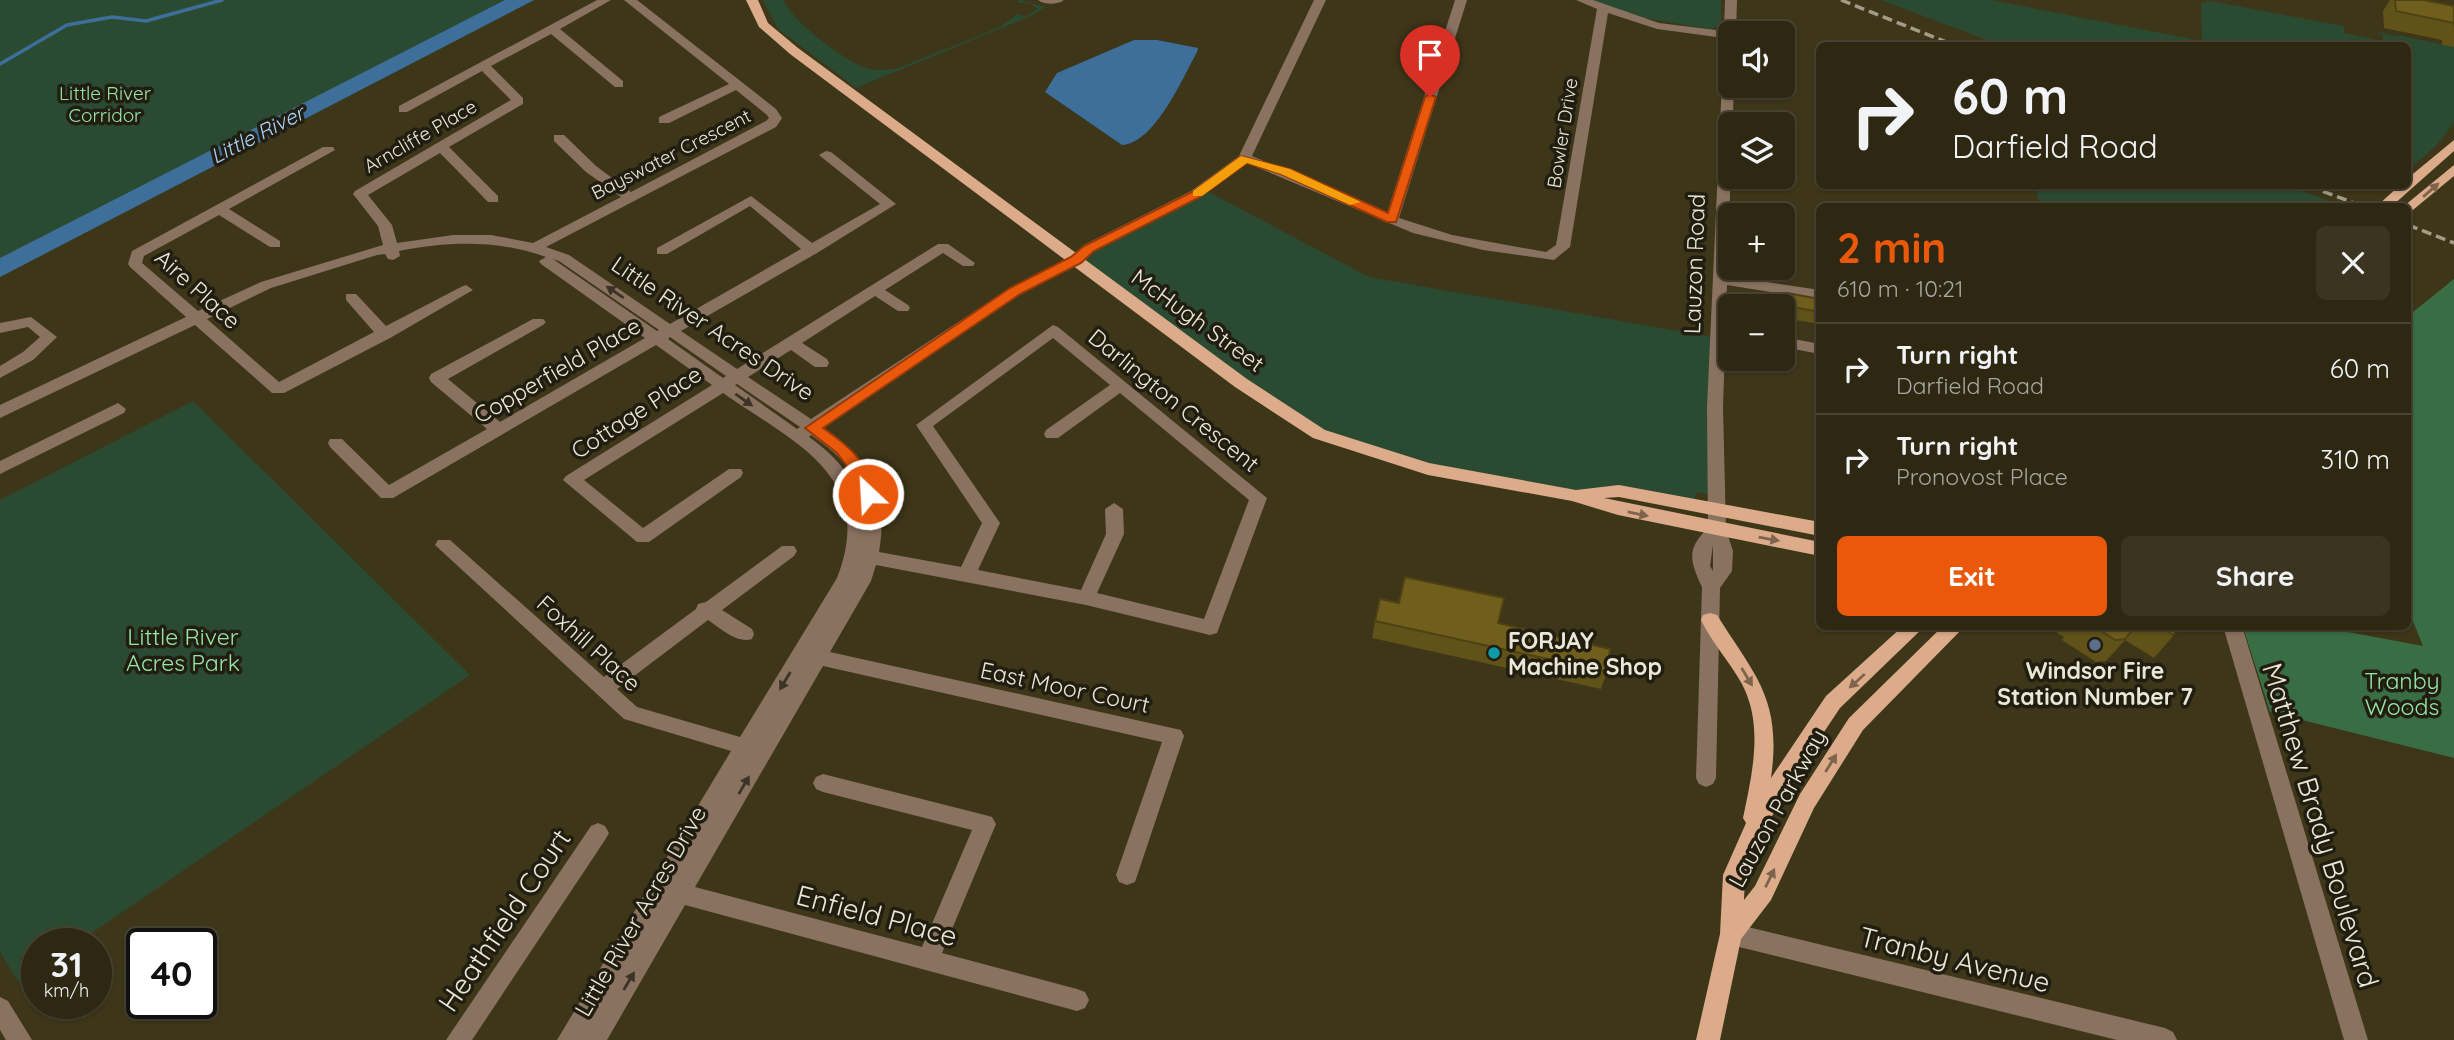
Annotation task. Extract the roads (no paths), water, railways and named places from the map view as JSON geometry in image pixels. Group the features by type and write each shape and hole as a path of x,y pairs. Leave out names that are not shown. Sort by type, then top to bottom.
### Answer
{"main road":[{"name":"McHugh Street","path":"751,0 763,25 784,43 1241,383 1319,434 1428,469 1572,495 1618,509 1816,548"},
{"path":"2411,182 2454,144"},
{"path":"2411,207 2454,169"},
{"path":"2387,203 2403,189"},
{"name":"McHugh Street","path":"1572,495 1619,491 1816,528"},
{"path":"1710,620 1750,680 1764,717 1766,744 1753,830"},
{"path":"1887,654 1896,630"},
{"name":"Lauzon Parkway","path":"1731,934 1734,875 1753,830 1781,780 1833,702 1912,630"},
{"name":"Lauzon Parkway","path":"1731,934 1763,893 1807,801 1856,724 1952,630"},
{"path":"1708,1040 1731,934"}],"street":[{"path":"403,109 605,0"},
{"name":"Bayswater Crescent","path":"532,249 771,124 776,118 772,112 630,0"},
{"path":"1044,0 1058,0"},
{"path":"805,432 1015,291 1076,260 1089,248 1196,194 1245,158 1320,0"},
{"path":"1245,158 1286,171 1392,219 1461,0"},
{"path":"1582,0 1657,26 1718,34"},
{"name":"Lauzon Road","path":"1730,21 1731,0"},
{"name":"Bowler Drive","path":"1392,219 1465,243 1549,257 1563,247 1602,8"},
{"path":"553,29 620,84"},
{"name":"Arncliffe Place","path":"392,252 385,225 360,194 519,101 484,66"},
{"path":"664,120 737,85"},
{"name":"Lauzon Road","path":"1723,203 1727,98"},
{"path":"559,138 590,169 629,197"},
{"path":"441,147 493,199"},
{"name":"Aire Place","path":"328,150 137,254 135,264 278,389 466,290"},
{"name":"Copperfield Place","path":"336,443 387,494 889,204 826,155"},
{"path":"662,251 751,200 812,250"},
{"path":"219,209 275,244"},
{"name":"Little River Acres Drive","path":"0,412 199,322 300,280 392,252 460,247 532,249 564,258 737,376 805,432 846,483 858,516 864,556 862,582 810,655 671,891 573,1039"},
{"name":"Cottage Place","path":"735,473 642,537 572,480 943,247 968,263"},
{"name":"Little River Acres Drive","path":"532,249 721,384 805,432"},
{"path":"1726,280 1816,294"},
{"path":"875,290 903,308"},
{"path":"351,298 385,334"},
{"path":"0,328 31,322 49,337 28,356 0,373"},
{"name":"Little River Acres Drive","path":"0,423 199,322"},
{"path":"498,429 437,378 538,322"},
{"name":"Darlington Crescent","path":"864,556 1086,598 1210,628 1258,498 1053,330 924,425 991,523 967,575"},
{"path":"792,343 821,363"},
{"path":"1795,344 1816,348"},
{"name":"Lauzon Road","path":"1706,778 1711,587 1723,571 1724,551 1717,530 1715,408 1719,371"},
{"path":"1052,434 1120,385"},
{"path":"0,468 118,409"},
{"path":"1086,598 1115,534 1114,509"},
{"name":"Foxhill Place","path":"444,545 631,713 754,750"},
{"path":"602,689 705,609 788,551"},
{"path":"705,609 745,634"},
{"name":"Matthew Brady Boulevard","path":"2233,630 2356,1040"},
{"name":"East Moor Court","path":"810,655 1174,736 1127,875"},
{"path":"823,783 985,824 928,959"},
{"name":"Heathfield Court","path":"458,1040 598,833"},
{"name":"Little River Acres Drive","path":"594,1040 671,891"},
{"name":"Enfield Place","path":"671,891 1077,1000"},
{"name":"Tranby Avenue","path":"1731,934 2083,1031 2165,1040"},
{"path":"0,1009 20,1040"}],"water":[{"name":"Little River","path":"505,0 534,0 0,277 0,258"},
{"path":"1134,40 1157,40 1198,48 1175,93 1156,122 1134,142 1122,145 1045,92 1057,73"}],"waterway":[{"path":"0,64 67,25 112,17 146,21 222,0"}],"railway":[{"path":"1841,0 1946,42"},
{"path":"2317,189 2354,203"},
{"path":"2411,226 2454,243"}],"place":[{"name":"Windsor Fire Station Number 7","path":"2095,645"},
{"name":"FORJAY Machine Shop","path":"1494,653"}],"park label":[{"name":"Little River Corridor","path":"105,104"},
{"name":"Little River Acres Park","path":"183,649"},
{"name":"Tranby Woods","path":"2402,693"}]}
